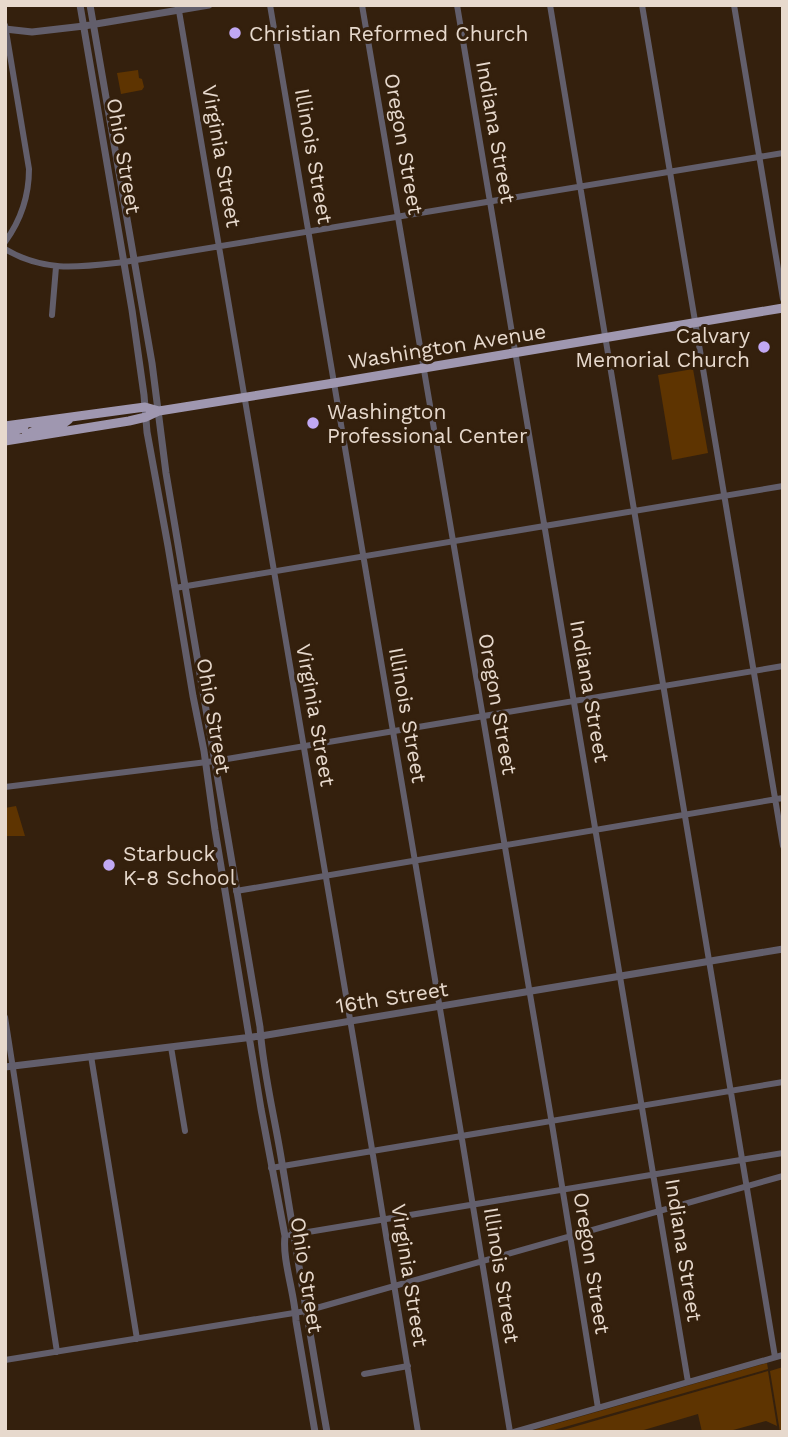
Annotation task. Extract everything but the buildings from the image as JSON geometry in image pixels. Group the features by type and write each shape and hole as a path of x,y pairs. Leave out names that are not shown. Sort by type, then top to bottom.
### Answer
{"main road":[{"name":"Washington Avenue","path":"5,426 71,416 159,411 783,308"},
{"name":"Washington Avenue","path":"5,441 146,412"},
{"path":"19,439 44,427 68,422 71,416"},
{"path":"5,435 35,422"}],"street":[{"name":"Ohio Street","path":"80,5 124,262 147,432 205,762 271,1168 306,1311 327,1432"},
{"name":"Ohio Street","path":"90,5 152,363 167,480 283,1166 289,1235 286,1254 315,1432"},
{"path":"5,242 23,208 29,179 6,28 32,32 209,5"},
{"name":"Illinois Street","path":"270,5 512,1432"},
{"name":"Oregon Street","path":"362,5 598,1408"},
{"name":"Indiana Street","path":"457,5 688,1382"},
{"path":"512,1432 779,1356 743,1160 550,5"},
{"path":"642,5 753,671 779,799 783,846"},
{"path":"734,5 783,299"},
{"name":"Virginia Street","path":"179,8 418,1432"},
{"path":"5,249 28,260 55,267 134,261 783,153"},
{"path":"52,314 55,267"},
{"path":"175,588 783,486"},
{"path":"5,787 215,761 783,666"},
{"path":"236,891 779,799"},
{"path":"215,830 227,833"},
{"name":"16th Street","path":"9,1066 249,1038 783,949"},
{"path":"5,1017 9,1066 57,1352"},
{"path":"170,1046 185,1131"},
{"path":"91,1056 137,1339"},
{"path":"271,1168 783,1082"},
{"path":"289,1235 783,1153"},
{"path":"5,1360 306,1311 783,1176"},
{"path":"364,1374 408,1366"}],"shaded area":[{"path":"138,70 144,87 142,90 121,94 117,73"},
{"path":"693,369 708,453 672,460 658,375"},
{"path":"16,806 25,836 5,836 5,808"},
{"path":"767,1363 768,1369 547,1432 527,1432"},
{"path":"783,1367 783,1432 780,1432 770,1371"},
{"path":"768,1371 777,1426 766,1421 726,1432 702,1432 698,1414 637,1432 556,1432"}],"place":[{"name":"Christian Reformed Church","path":"235,33"},
{"name":"Calvary Memorial Church","path":"764,347"},
{"name":"Washington Professional Center","path":"313,423"},
{"name":"Starbuck K-8 School","path":"109,865"}]}
